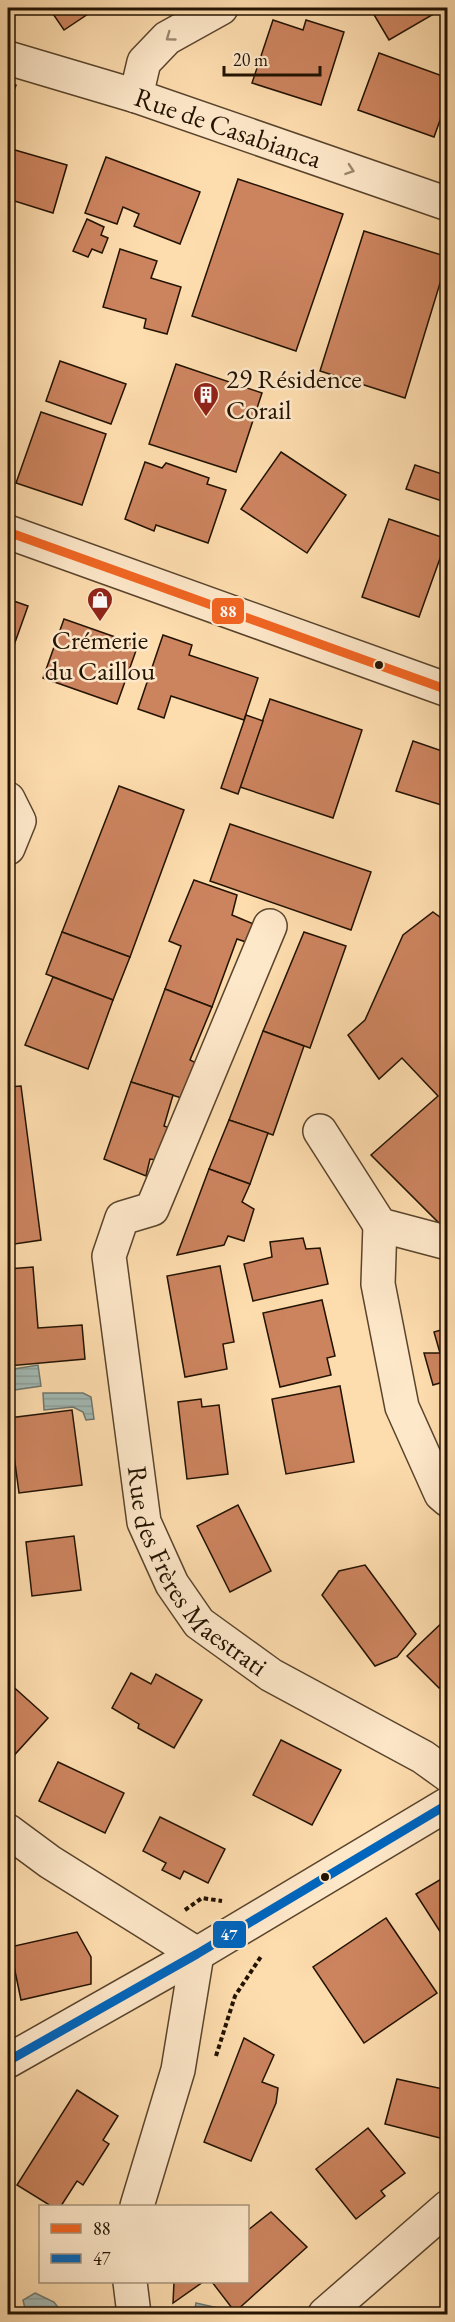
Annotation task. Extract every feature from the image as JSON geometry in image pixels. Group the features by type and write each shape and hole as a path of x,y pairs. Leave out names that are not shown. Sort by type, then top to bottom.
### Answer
{"street":[{"path":"136,96 144,62 167,38 221,8"},
{"name":"Rue de Casabianca","path":"8,58 136,96 447,204"},
{"path":"8,532 447,690"},
{"path":"8,799 18,821 8,848"},
{"name":"Rue des Frères Maestrati","path":"270,926 152,1209 122,1218 109,1256 144,1521 172,1584 199,1623 271,1675 423,1757 447,1775"},
{"path":"320,1131 380,1225 378,1284 402,1407 441,1494 447,1500"},
{"path":"380,1225 447,1243"},
{"path":"8,2061 197,1954 447,1804"},
{"path":"8,1831 50,1862 197,1954"},
{"path":"137,2205 178,2070 197,1954"},
{"path":"325,2314 447,2207"},
{"path":"130,2283 134,2314"}],"path":[{"path":"216,2057 235,1996 261,1956 271,1950"}],"water":[{"path":"38,1365 41,1386 8,1391 8,1370"},
{"path":"43,1393 83,1393 91,1397 94,1419 86,1420 83,1412 73,1407 44,1410"},
{"path":"35,2293 54,2302 63,2314 26,2313 23,2300"},
{"path":"196,2303 223,2309 221,2314 194,2314"}],"building":[{"path":"49,8 97,8 64,30"},
{"path":"370,8 444,8 389,40"},
{"path":"273,20 303,30 306,20 344,32 321,105 252,83"},
{"path":"379,53 448,78 448,98 434,137 358,110"},
{"path":"8,81 16,85 8,107"},
{"path":"8,148 67,165 53,213 8,199"},
{"path":"106,157 200,192 180,244 134,226 139,214 123,207 117,224 85,213"},
{"path":"238,179 343,214 296,351 192,316"},
{"path":"87,219 104,227 101,235 108,238 102,253 92,249 88,257 73,251"},
{"path":"364,231 448,257 405,398 320,371"},
{"path":"120,249 157,261 151,278 181,287 167,334 144,328 146,319 103,307"},
{"path":"60,361 126,384 111,424 46,401"},
{"name":"29 Résidence Corail","path":"176,364 262,393 236,472 149,444"},
{"path":"41,412 106,434 82,505 16,483"},
{"path":"281,452 346,495 307,553 241,509"},
{"path":"145,462 162,468 166,463 209,478 207,484 226,490 208,543 156,525 154,531 125,519"},
{"path":"415,465 448,476 448,503 406,489"},
{"path":"389,519 447,539 419,617 362,597"},
{"path":"8,599 28,606 8,662"},
{"path":"64,619 138,645 117,704 43,678"},
{"path":"163,635 192,645 189,655 258,678 244,720 171,696 164,718 138,709"},
{"path":"270,699 362,730 333,818 240,787"},
{"path":"246,715 263,721 238,794 221,788"},
{"path":"413,741 448,753 448,807 396,791"},
{"path":"119,786 184,810 130,957 62,932"},
{"path":"230,824 371,872 351,930 210,881"},
{"path":"194,880 237,895 232,915 256,925 249,943 237,939 212,1007 165,989 181,946 169,941"},
{"path":"433,912 448,923 448,1227 440,1224 371,1155 438,1096 402,1058 379,1079 348,1035 365,1020 403,935"},
{"path":"62,932 130,957 113,1000 46,974"},
{"path":"304,932 346,946 310,1048 263,1031"},
{"path":"53,977 113,1000 88,1069 25,1045"},
{"path":"165,989 212,1007 190,1060 202,1066 188,1100 131,1082"},
{"path":"263,1031 304,1046 273,1135 229,1120"},
{"path":"131,1082 173,1095 164,1126 176,1130 163,1161 150,1159 146,1176 104,1159"},
{"path":"21,1086 41,1240 8,1245 8,1087"},
{"path":"229,1120 268,1133 250,1184 209,1169"},
{"path":"209,1169 250,1184 242,1202 254,1209 244,1241 228,1236 224,1245 177,1255"},
{"path":"303,1238 306,1249 320,1248 328,1284 253,1301 244,1264 272,1257 270,1242"},
{"path":"220,1266 234,1342 223,1344 227,1369 185,1377 167,1276"},
{"path":"33,1267 38,1328 82,1325 85,1359 8,1366 8,1269"},
{"path":"322,1300 335,1356 327,1358 331,1375 280,1387 263,1313"},
{"path":"448,1328 448,1383 447,1381 433,1385 424,1353 440,1353 434,1332"},
{"path":"340,1386 354,1462 286,1474 272,1399"},
{"path":"201,1399 202,1407 219,1405 228,1474 187,1479 178,1402"},
{"path":"72,1410 82,1485 19,1493 9,1418"},
{"path":"238,1505 271,1571 230,1592 197,1526"},
{"path":"74,1536 81,1590 32,1596 26,1542"},
{"path":"365,1565 416,1634 397,1657 375,1666 322,1595 339,1571"},
{"path":"448,1617 448,1679 439,1688 407,1656"},
{"path":"131,1673 151,1684 156,1674 202,1700 174,1748 138,1728 139,1724 112,1708"},
{"path":"8,1682 48,1718 8,1762"},
{"path":"281,1740 341,1770 312,1825 253,1795"},
{"path":"58,1762 124,1793 105,1833 39,1801"},
{"path":"160,1817 225,1849 208,1883 184,1871 180,1879 162,1870 166,1863 143,1851"},
{"path":"448,1875 448,1944 416,1894"},
{"path":"386,1918 437,1993 364,2043 313,1967"},
{"path":"77,1932 91,1957 91,1984 21,2000 10,1947"},
{"path":"244,2038 274,2055 262,2082 278,2088 276,2103 251,2161 204,2142"},
{"path":"397,2079 448,2090 448,2140 385,2124"},
{"path":"77,2090 118,2116 103,2140 109,2144 83,2185 77,2181 62,2205 49,2205 17,2185"},
{"path":"368,2128 405,2173 381,2191 385,2196 356,2219 316,2169"},
{"path":"271,2212 307,2247 235,2312 213,2283 249,2283 249,2229"},
{"path":"174,2283 202,2283 173,2303"}],"transit line":[{"name":"88","path":"8,532 448,690"},
{"name":"47","path":"8,2061 197,1954 448,1804"}],"place":[{"name":"29 Résidence Corail","path":"206,418"},
{"name":"Crémerie du Caillou","path":"100,623"}]}
